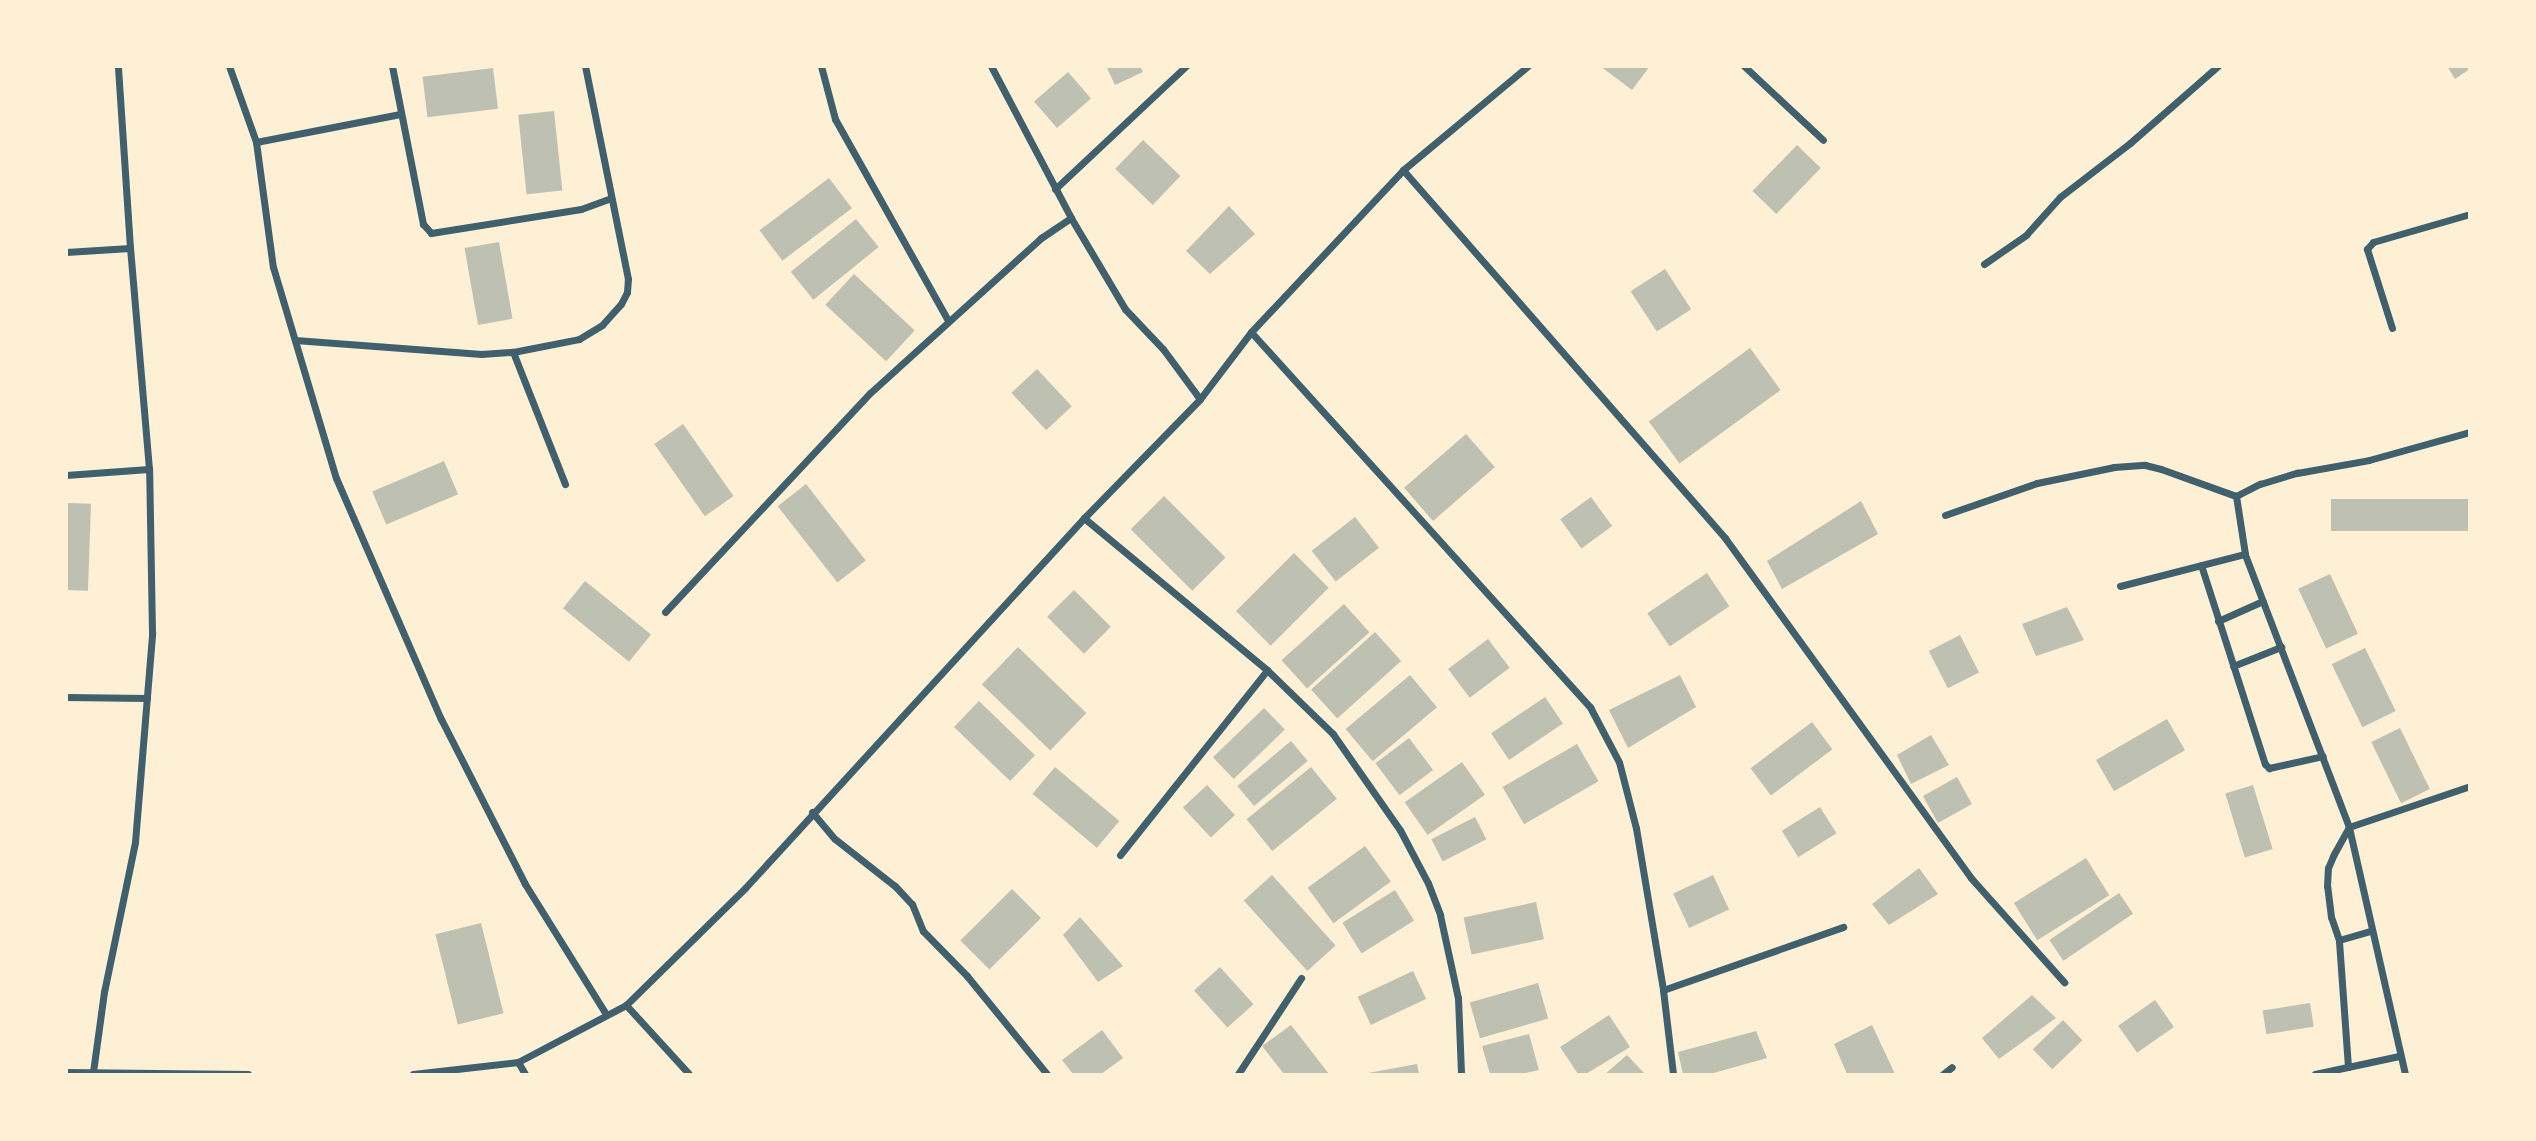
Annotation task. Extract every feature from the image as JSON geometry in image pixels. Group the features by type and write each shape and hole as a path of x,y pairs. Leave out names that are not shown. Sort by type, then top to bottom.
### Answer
{"street":[{"path":"93,1072 104,992 135,842 152,633 149,470 118,66"},
{"path":"229,66 256,142 273,267 336,478 441,719 525,884 606,1014"},
{"path":"392,66 423,224 430,233 581,209 609,199"},
{"path":"295,340 481,354 513,352 579,339 602,325 621,304 627,292 628,279 618,226 609,199 585,66"},
{"path":"821,66 835,119 948,320"},
{"path":"991,66 1055,189 1125,309 1163,349 1200,399"},
{"path":"1055,189 1186,66"},
{"path":"413,1074 518,1062 626,1005 745,888 1084,519 1200,399 1251,332 1403,170 1528,66"},
{"path":"1744,66 1823,140"},
{"path":"1984,264 2026,235 2060,197 2130,143 2218,66"},
{"path":"256,142 400,114"},
{"path":"1403,170 1725,538 1972,878 2064,982"},
{"path":"2392,328 2367,249 2373,242 2469,214"},
{"path":"665,612 870,393 1041,237 1071,218"},
{"path":"66,252 130,248"},
{"path":"1251,332 1590,707 1619,762 1636,828 1663,990 1672,1074"},
{"path":"513,352 565,484"},
{"path":"1945,515 2037,483 2124,466 2144,465 2161,469 2236,496 2260,484 2297,473 2369,460 2469,432"},
{"path":"66,475 149,470"},
{"path":"2236,496 2245,554 2349,827 2370,931 2405,1074"},
{"path":"1084,519 1267,670 1333,734 1400,830 1428,883 1440,915 1458,999 1461,1074"},
{"path":"2120,586 2245,554"},
{"path":"2201,565 2265,764 2269,768 2323,756"},
{"path":"2218,621 2263,601"},
{"path":"2233,666 2281,647"},
{"path":"1120,855 1267,670"},
{"path":"66,696 147,698"},
{"path":"2348,1067 2339,940 2331,918 2328,868 2349,827 2469,786"},
{"path":"812,813 835,839 895,886 912,904 923,931 968,976 1047,1074"},
{"path":"1663,990 1843,926"},
{"path":"2339,940 2370,931"},
{"path":"1238,1074 1301,978"},
{"path":"626,1005 689,1074"},
{"path":"2315,1074 2399,1056"},
{"path":"518,1062 525,1074"},
{"path":"1943,1074 1952,1067"},
{"path":"66,1072 248,1074"}],"building":[{"path":"1106,66 1140,66 1143,72 1115,85"},
{"path":"1600,66 1650,66 1632,90"},
{"path":"2447,66 2470,66 2470,69 2455,79"},
{"path":"493,68 498,109 428,117 423,77"},
{"path":"1068,72 1091,98 1057,128 1034,102"},
{"path":"554,111 562,191 527,194 518,115"},
{"path":"1143,140 1180,176 1153,205 1115,169"},
{"path":"1797,145 1821,168 1776,214 1753,191"},
{"path":"829,178 852,208 782,261 760,230"},
{"path":"1229,206 1255,234 1210,274 1186,251"},
{"path":"856,219 879,247 813,300 791,272"},
{"path":"499,242 513,319 478,325 465,248"},
{"path":"1665,269 1691,309 1657,332 1631,291"},
{"path":"854,274 915,331 886,361 825,305"},
{"path":"1750,348 1781,390 1679,464 1649,421"},
{"path":"1037,369 1072,406 1046,430 1011,393"},
{"path":"683,424 733,496 705,516 654,444"},
{"path":"1466,434 1495,467 1433,521 1404,488"},
{"path":"444,461 458,494 386,525 372,491"},
{"path":"806,484 866,560 837,583 778,506"},
{"path":"1164,496 1226,558 1192,591 1131,529"},
{"path":"1591,497 1612,526 1581,548 1560,519"},
{"path":"2331,499 2470,499 2470,531 2331,531"},
{"path":"1861,501 1878,534 1782,589 1767,561"},
{"path":"66,503 91,504 88,591 66,590"},
{"path":"1355,517 1379,548 1336,582 1312,551"},
{"path":"1294,553 1329,588 1271,646 1236,611"},
{"path":"1707,573 1729,606 1670,646 1647,613"},
{"path":"2330,574 2358,634 2326,649 2298,589"},
{"path":"585,581 651,634 629,662 563,608"},
{"path":"1074,590 1111,627 1084,654 1047,617"},
{"path":"1344,604 1369,632 1307,688 1282,660"},
{"path":"2067,607 2084,640 2036,656 2022,624"},
{"path":"1375,632 1401,661 1337,719 1311,690"},
{"path":"1960,635 1979,672 1948,688 1929,651"},
{"path":"1488,639 1510,668 1470,698 1448,669"},
{"path":"1018,647 1086,713 1050,750 982,684"},
{"path":"2365,648 2396,711 2362,727 2332,664"},
{"path":"1410,675 1437,707 1373,761 1346,729"},
{"path":"1680,675 1696,707 1628,748 1609,710"},
{"path":"1545,697 1563,724 1509,760 1491,733"},
{"path":"979,701 1035,755 1010,781 954,727"},
{"path":"1264,708 1285,730 1234,779 1213,757"},
{"path":"2167,719 2185,750 2114,791 2096,760"},
{"path":"1812,722 1832,749 1771,795 1751,768"},
{"path":"2400,728 2430,789 2401,803 2371,742"},
{"path":"1931,735 1949,765 1911,784 1897,755"},
{"path":"1409,738 1433,770 1400,795 1375,763"},
{"path":"1291,741 1308,761 1254,806 1237,786"},
{"path":"1577,744 1598,781 1524,824 1503,787"},
{"path":"1462,762 1485,795 1428,835 1405,802"},
{"path":"1055,767 1119,821 1097,848 1033,794"},
{"path":"1311,767 1337,799 1272,851 1246,819"},
{"path":"1957,777 1972,804 1938,823 1923,796"},
{"path":"1207,785 1235,815 1211,837 1183,808"},
{"path":"2253,785 2273,849 2245,858 2225,793"},
{"path":"1820,807 1836,833 1798,857 1782,831"},
{"path":"1475,817 1486,839 1443,862 1431,839"},
{"path":"1365,846 1391,882 1333,923 1308,888"},
{"path":"2086,858 2109,895 2037,940 2014,903"},
{"path":"1919,868 1938,894 1889,925 1872,904"},
{"path":"1272,875 1336,946 1307,971 1244,900"},
{"path":"1713,875 1729,909 1689,928 1673,894"},
{"path":"1012,889 1041,918 989,970 960,941"},
{"path":"1395,890 1414,921 1361,953 1342,923"},
{"path":"2119,893 2133,914 2063,961 2049,940"},
{"path":"1536,902 1544,939 1472,955 1464,917"},
{"path":"1080,917 1123,966 1098,982 1063,935"},
{"path":"481,923 503,1013 458,1025 435,934"},
{"path":"1220,967 1253,1004 1227,1028 1194,990"},
{"path":"1413,971 1426,999 1371,1025 1358,997"},
{"path":"1538,983 1548,1019 1480,1038 1470,1003"},
{"path":"2032,995 2056,1018 1999,1059 1982,1038"},
{"path":"2155,1000 2174,1027 2137,1053 2118,1026"},
{"path":"2310,1003 2314,1027 2266,1034 2263,1011"},
{"path":"1609,1015 1630,1047 1586,1074 1578,1074 1560,1047"},
{"path":"2063,1020 2082,1040 2052,1069 2033,1049"},
{"path":"1291,1025 1329,1074 1284,1074 1262,1046"},
{"path":"1872,1025 1895,1074 1847,1074 1834,1044"},
{"path":"1102,1030 1123,1058 1101,1074 1073,1074 1062,1060"},
{"path":"1756,1031 1767,1058 1710,1074 1683,1074 1678,1052"},
{"path":"1529,1034 1539,1070 1520,1074 1490,1074 1482,1046"},
{"path":"1627,1055 1645,1074 1605,1074"},
{"path":"1417,1064 1419,1074 1368,1074 1368,1073"}]}
